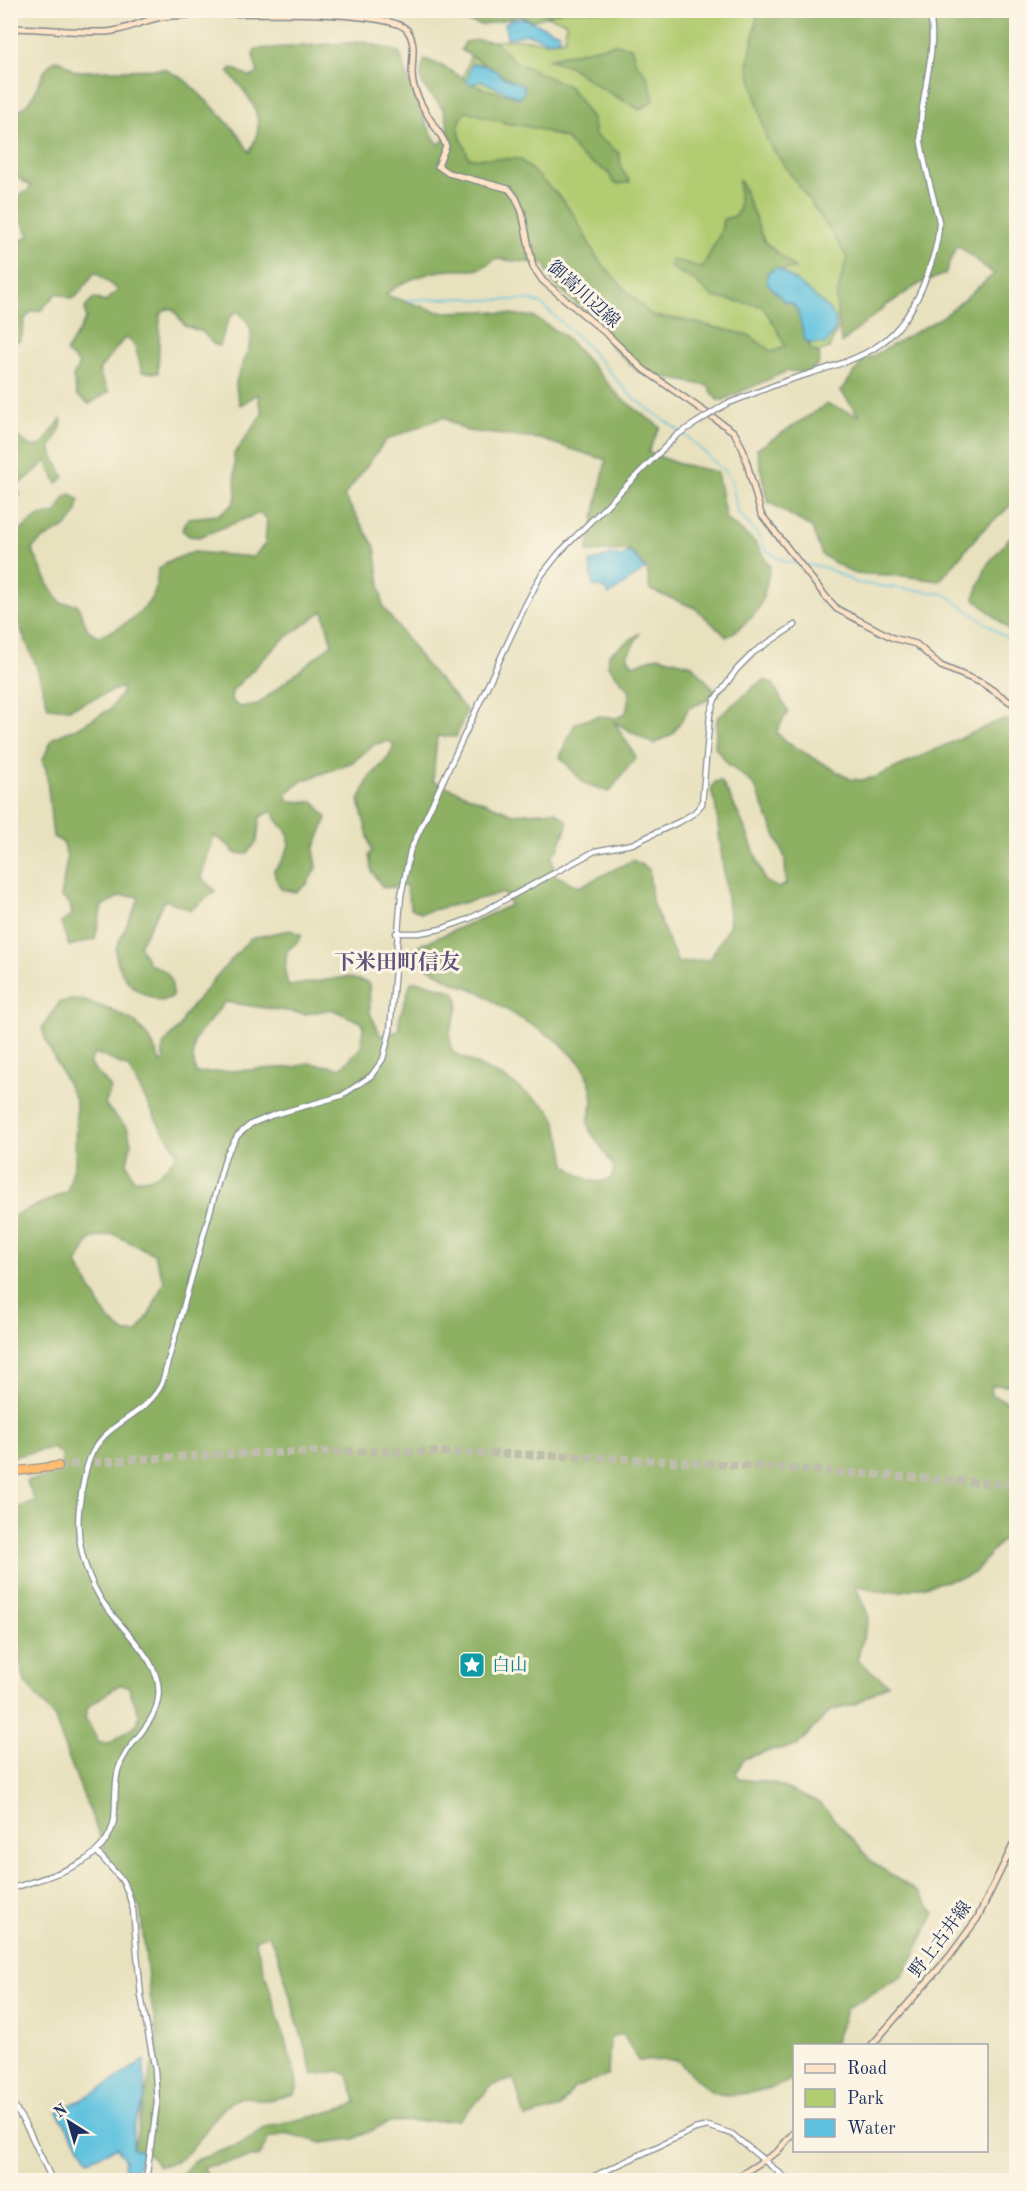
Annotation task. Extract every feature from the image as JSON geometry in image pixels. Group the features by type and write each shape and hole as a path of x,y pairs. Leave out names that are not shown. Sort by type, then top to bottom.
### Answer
{"highway":[{"path":"13,1472 58,1466"}],"main road":[{"name":"御嵩川辺線","path":"10,28 106,32 123,30 162,17 261,13 322,14 379,20 402,25 411,37 414,51 411,74 416,92 446,146 438,166 459,177 509,189 522,212 533,267 543,281 608,335 643,369 734,432 743,449 761,514 826,597 837,609 893,638 916,644 941,666 982,683 1017,706"},
{"name":"野上古井線","path":"873,2044 949,1957 977,1919 1017,1839"},
{"path":"733,2181 777,2152 793,2134"}],"street":[{"path":"10,1889 72,1866 97,1852 111,1830 118,1771 123,1758 156,1709 159,1692 154,1668 99,1598 86,1569 78,1523 80,1505 89,1460 99,1442 150,1402 162,1383 226,1155 232,1143 244,1129 259,1120 341,1096 371,1076 384,1059 390,1031 396,933 410,851 540,577 567,545 678,435 726,404 851,361 867,353 894,332 919,299 932,262 939,221 921,141 921,110 931,44 929,10"},
{"path":"396,933 419,933 441,929 469,919 579,858 595,851 632,844 694,813 702,804 710,714 715,699 737,669 754,652 795,625"},
{"path":"97,1852 122,1880 133,1910 141,1996 155,2070 156,2103 146,2181"},
{"path":"10,2099 29,2131 52,2181"},
{"path":"586,2181 695,2129 708,2126 732,2134 788,2181"}],"green space":[{"path":"562,10 532,21 520,16 482,25 415,11"},
{"path":"530,11 774,11 867,253 848,308 829,348 807,356 689,366 459,162 451,130 458,92 470,58 495,41 520,39 547,42 565,39 566,22"},
{"path":"758,11 1016,11 1016,496 1001,515 977,536 939,581 852,573 822,555 812,528 767,501 757,449 827,404 859,416 841,391 862,362 944,316 994,274 957,245 945,274 919,284 887,305 841,343 836,299 847,257 767,141 748,66"},
{"path":"495,41 514,61 570,87 592,118 595,135 619,153 622,170 630,182 619,184 613,182 609,173 580,156 567,139 535,128 505,123 466,111 459,129 469,158 520,159 562,199 575,217 597,258 652,316 683,320 749,335 772,352 785,347 776,327 762,306 713,297 692,279 670,267 671,260 702,268 721,232 723,219 735,216 739,210 739,180 764,241 796,269 771,270 767,282 784,301 792,303 798,311 810,348 820,355 818,365 807,372 787,371 723,400 717,400 708,386 639,372 611,346 603,328 556,285 547,271 546,264 495,259 474,270 443,271 425,275 399,285 386,295 439,312 485,311 534,317 566,337 621,398 660,427 648,452 676,463 717,472 726,519 755,542 770,567 759,608 747,622 727,637 695,608 650,590 647,570 630,550 587,552 606,460 540,439 467,431 443,417 386,440 344,496 375,547 383,607 426,665 467,711 456,737 437,736 433,781 513,814 555,811 568,822 558,850 552,854 555,875 579,887 633,860 649,869 652,902 678,963 710,959 730,924 716,808 711,789 715,782 721,781 734,805 765,881 778,888 786,884 785,858 757,791 753,784 728,764 715,747 717,718 756,685 765,680 773,684 788,712 776,732 786,742 850,779 861,780 876,777 998,721 1016,719 1016,1385 992,1385 991,1395 1012,1403 1016,1407 1016,1486 1014,1493 1016,1494 1016,1523 974,1573 964,1577 902,1591 882,1592 855,1585 869,1617 857,1660 888,1684 856,1704 830,1711 797,1746 768,1751 744,1759 736,1772 739,1779 774,1783 821,1804 873,1863 919,1893 935,1913 903,1976 847,2008 834,2044 793,2044 793,2079 778,2086 755,2092 731,2095 713,2092 694,2078 677,2060 638,2061 623,2034 610,2038 608,2075 574,2088 560,2108 525,2118 514,2079 492,2086 458,2120 389,2122 354,2139 322,2143 286,2133 268,2139 260,2156 203,2167 210,2180 176,2180 194,2161 240,2144 268,2126 315,2116 350,2106 356,2101 348,2075 339,2071 313,2075 279,1959 269,1935 255,1940 296,2077 297,2089 294,2094 266,2100 239,2098 219,2113 194,2147 172,2163 159,2166 146,2152 133,2150 158,2039 150,1995 140,1908 108,1857 55,1718 25,1682 11,1626 11,1514 14,1509 36,1502 26,1481 60,1474 63,1456 52,1448 10,1457 11,1217 67,1192 75,1163 76,1101 48,1046 42,1028 60,1002 79,999 134,1021 150,1039 161,1063 164,1060 162,1052 164,1044 181,1025 184,1016 251,938 290,930 302,935 287,951 285,971 288,986 347,977 369,983 370,1013 381,1036 399,1031 399,1020 411,982 422,982 455,992 458,1003 450,1032 452,1052 506,1079 548,1108 554,1117 562,1141 566,1165 576,1173 588,1180 600,1182 612,1177 614,1167 589,1129 588,1121 593,1102 592,1090 583,1066 558,1041 482,993 451,981 414,959 410,951 414,948 511,905 503,893 421,913 411,908 406,885 383,888 372,872 369,855 372,852 359,801 369,778 388,758 394,746 390,741 375,744 353,762 302,781 287,793 288,801 314,802 327,818 314,850 317,866 307,884 296,892 281,889 275,877 274,870 284,857 289,841 286,831 273,811 260,817 257,842 246,854 234,853 231,847 214,836 201,877 215,891 191,910 165,900 139,945 149,964 168,975 172,984 172,997 162,1001 142,993 132,986 121,971 116,948 139,899 136,896 120,896 102,906 95,939 69,946 61,923 72,915 70,904 61,897 67,858 64,843 53,837 46,769 42,761 53,738 79,727 110,709 122,693 122,687 69,709 48,707 36,665 11,606 10,541 36,518 55,514 65,497 71,494 79,500 73,519 32,549 51,589 61,603 77,604 88,630 98,636 114,630 138,614 150,600 156,588 158,570 167,562 193,552 253,557 265,544 267,519 260,513 199,537 189,536 182,530 188,518 218,515 233,504 236,496 234,454 263,413 258,394 240,405 236,382 251,337 246,320 237,311 228,322 219,346 213,344 203,332 185,326 173,309 167,309 160,315 158,373 142,372 135,346 127,338 99,370 109,392 89,404 77,395 73,377 79,364 66,352 86,319 85,308 94,298 105,302 118,290 95,272 77,296 72,299 57,293 41,310 31,312 25,319 21,339 11,345 11,246 29,236 13,209 11,198 28,191 31,186 15,176 11,177 12,114 22,109 28,102 48,66 55,60 63,62 74,71 165,69 184,79 213,107 239,135 249,152 258,130 258,119 250,100 228,72 232,68 251,77 258,73 253,56 255,49 364,42 399,52 421,112 439,145 449,133 444,111 422,82 422,68 425,59 446,68 478,87 520,98 524,88 461,50 465,42","holes":["323,611 332,644 258,704 239,707 231,700 232,691 279,643","225,1002 306,1014 331,1009 363,1023 362,1046 341,1068 308,1063 296,1067 196,1073 193,1058 194,1040","95,1053 128,1067 161,1128 178,1153 169,1165 154,1176 133,1179 127,1163 131,1144 128,1129 105,1105 111,1088 89,1063","113,1234 154,1254 164,1281 150,1313 137,1333 126,1333 108,1319 77,1264 90,1239","119,1685 128,1686 139,1714 138,1723 109,1743 99,1743 85,1717 88,1707"]},
{"path":"615,44 631,47 636,63 647,76 654,100 640,110 569,66 547,59"},
{"path":"61,419 62,425 50,449 64,477 57,483 46,461 15,486 20,495 11,500 11,431 30,446 41,446"},
{"path":"1016,530 1016,636 974,598 987,565"},
{"path":"640,633 627,656 633,665 658,656 692,665 719,695 689,708 673,734 653,744 614,722 636,757 609,792 584,783 560,757 575,723 599,716 617,718 626,713 630,691 608,666 609,654"}],"water":[{"path":"522,18 559,33 560,39 548,41 527,34 507,38 505,24"},
{"path":"472,63 486,66 498,72 502,77 522,85 525,88 520,98 482,81 470,84 467,81"},
{"path":"777,268 817,298 835,318 835,329 825,344 810,343 805,340 797,309 792,303 784,301 767,282 767,273"},
{"path":"628,552 645,569 609,595 606,589 593,586 590,562 614,554 620,558"},
{"path":"144,2060 145,2098 133,2129 133,2149 144,2151 137,2168 129,2170 124,2167 125,2160 117,2147 89,2160 57,2112 99,2090"}],"waterway":[{"path":"407,300 466,298 531,300 541,304 582,341 632,397 688,437 724,471 732,481 737,511 758,535 765,549 785,562 797,563"},
{"path":"802,564 824,567 857,583 945,594 1016,645"}],"tunnel":[{"path":"58,1466 178,1457 298,1452 417,1452 657,1460 1016,1485"}],"place":[{"name":"白山","path":"472,1665"}],"district":[{"name":"下米田町信友","path":"397,962"}]}
